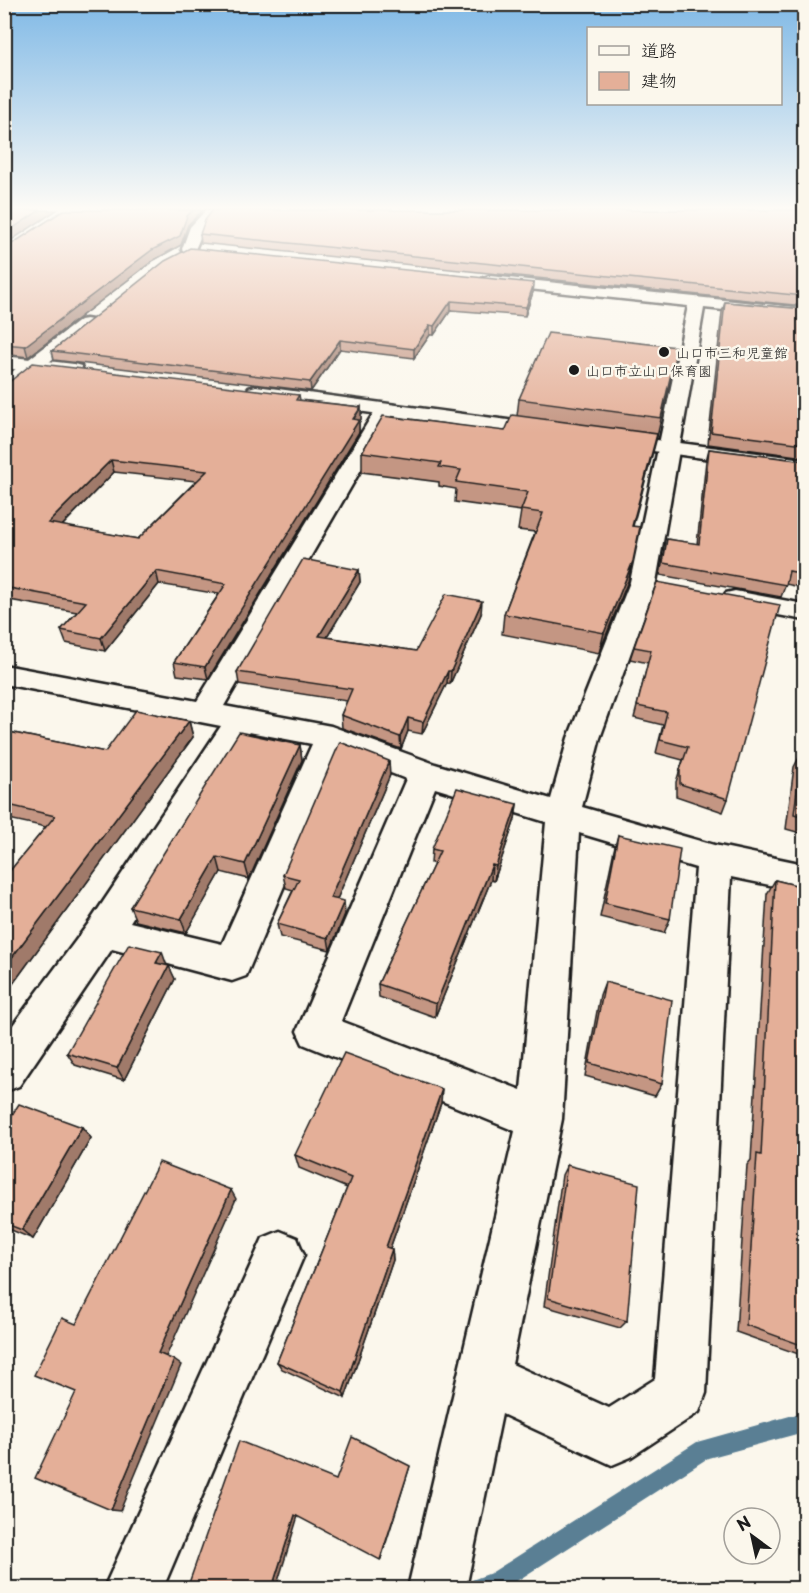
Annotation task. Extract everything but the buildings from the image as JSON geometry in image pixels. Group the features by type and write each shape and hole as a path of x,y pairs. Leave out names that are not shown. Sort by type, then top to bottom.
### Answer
{"street":[{"path":"519,284 804,313"},
{"path":"437,1588 540,1119 563,815 584,738 655,584 669,448 697,303"},
{"path":"4,388 97,315"},
{"path":"4,362 92,372"},
{"path":"242,390 804,466"},
{"path":"205,713 386,409"},
{"path":"712,595 804,612"},
{"path":"4,674 330,737 425,773 563,815 714,860 804,879"},
{"path":"4,1072 104,931 241,720"},
{"path":"104,931 232,964 330,737"},
{"path":"425,773 317,1031 540,1119"},
{"path":"483,1378 612,1438 680,1393 714,860"},
{"path":"133,1588 280,1255"}],"waterway":[{"path":"480,1588 498,1581 704,1449 804,1422"}],"place":[{"name":"山口市三和児童館","path":"664,352"},
{"name":"山口市立山口保育園","path":"574,370"}]}
